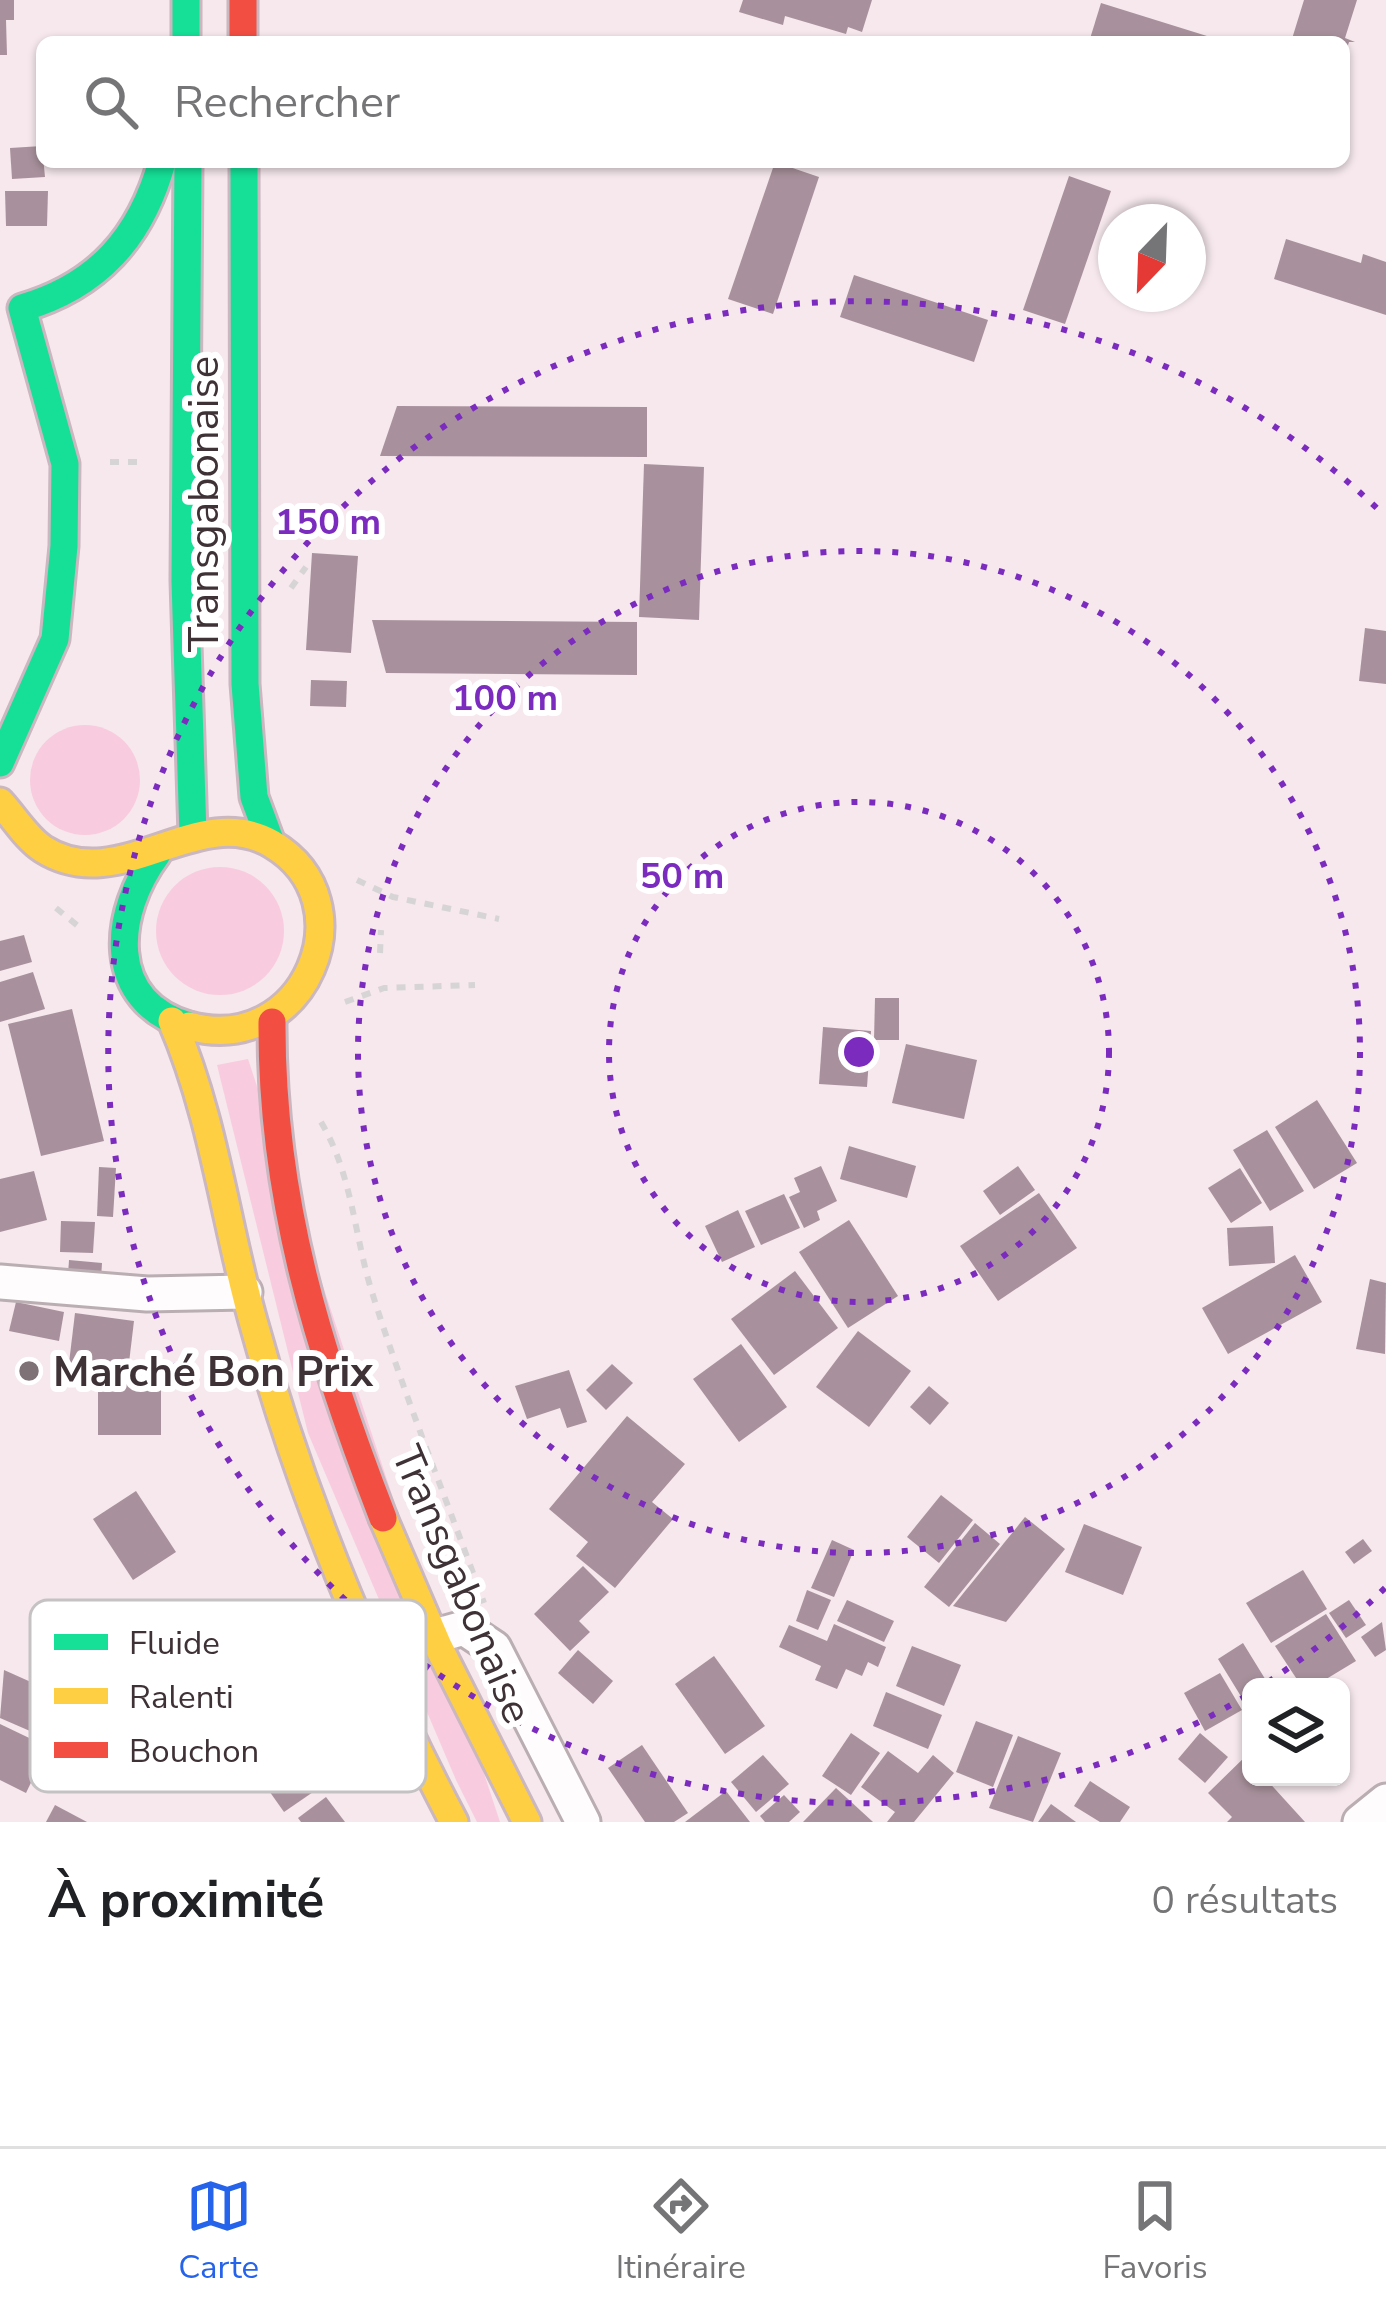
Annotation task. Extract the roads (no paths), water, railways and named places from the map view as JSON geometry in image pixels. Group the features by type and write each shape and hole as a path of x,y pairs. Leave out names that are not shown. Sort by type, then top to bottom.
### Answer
{"highway":[{"path":"186,0 186,36"},
{"path":"243,0 243,36"},
{"path":"0,763 55,639 64,546 65,464 11,307 63,296 108,262 147,216 160,168"},
{"name":"Transgabonaise","path":"188,168 184,581 193,835"},
{"name":"Transgabonaise","path":"244,168 247,732 254,796 271,843"},
{"path":"0,802 44,850 65,860 134,864 193,835 219,831 271,843 306,878 321,928 307,980 272,1022 224,1034 172,1021"},
{"path":"0,830 52,893"},
{"path":"158,854 130,887 120,928 133,982 172,1021 193,1064 245,1292 349,1600"},
{"path":"87,918 120,928"},
{"name":"Transgabonaise","path":"272,1022 268,1056 278,1151 314,1310 354,1437 421,1600"},
{"name":"Transgabonaise","path":"426,1612 527,1822"},
{"path":"426,1765 454,1822"}],"street":[{"path":"0,1282 147,1294 245,1292"},
{"path":"436,1636 464,1628 482,1635 583,1822"},
{"path":"1360,1822 1386,1801"}],"place":[{"name":"Marché Bon Prix","path":"29,1371"}]}
